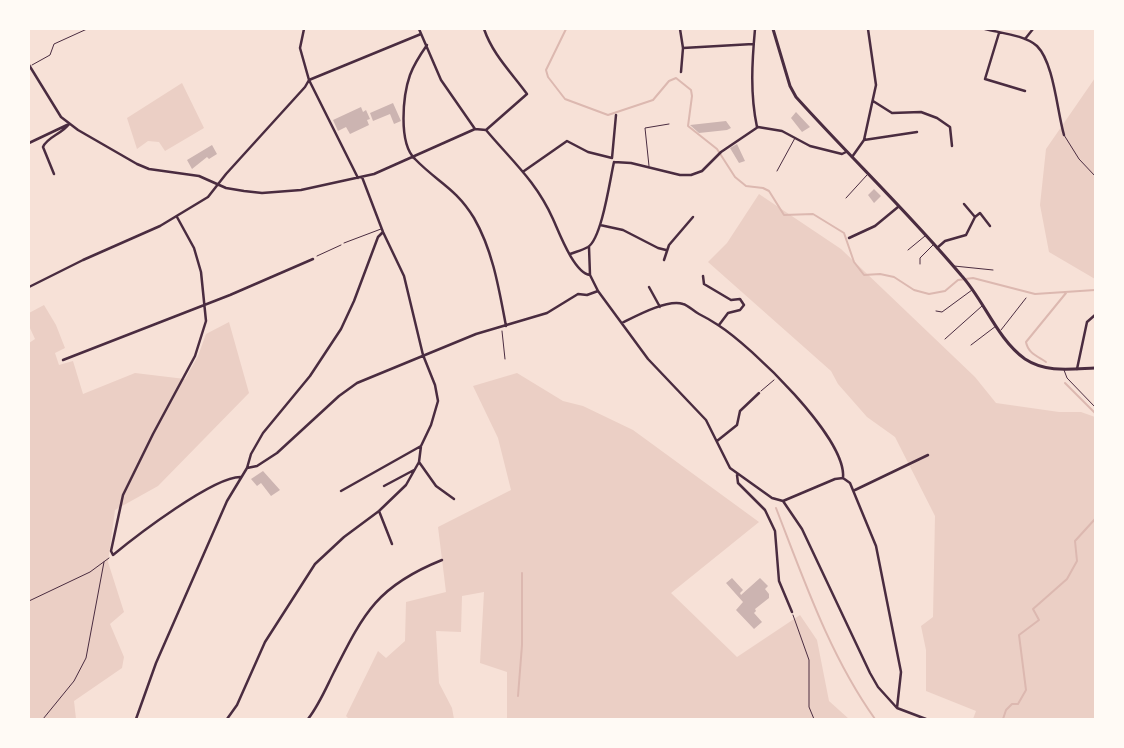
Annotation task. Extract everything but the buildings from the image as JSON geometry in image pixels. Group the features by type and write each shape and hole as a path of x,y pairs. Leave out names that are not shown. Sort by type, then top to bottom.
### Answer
{"main road":[{"path":"772,29 792,92 962,275 1011,345 1025,358 1037,365 1064,370 1095,368"}],"street":[{"path":"227,719 237,705 266,642 315,564 344,537 379,512 406,485 415,470 421,446 431,425 438,401 435,385 423,355 404,276 382,231 360,177 309,80 300,48 304,29"},
{"path":"419,29 441,80 475,128"},
{"path":"484,29 490,45 499,60 527,94 486,130"},
{"path":"680,29 683,48 681,72"},
{"path":"755,29 751,70 753,106 758,127"},
{"path":"852,157 864,140 873,101 875,70 868,29"},
{"path":"985,29 1025,40 1036,46 1043,56 1051,78 1064,135"},
{"path":"1025,40 1033,29"},
{"path":"999,33 985,79 1025,91"},
{"path":"29,287 177,217 208,197 217,184 305,87 309,80 421,34"},
{"path":"683,48 753,44"},
{"path":"427,46 417,59 405,94 404,134 413,158 458,195 474,217 491,259 506,326"},
{"path":"29,66 57,112 68,124 137,164 149,168 199,176 226,188 244,191 277,193 301,190 360,177 413,158 475,128 486,130 507,156 524,171 546,203 570,254 580,269 590,275"},
{"path":"873,101 892,113 921,112 937,118 950,127 952,146"},
{"path":"616,115 612,158 614,162 600,225 589,247 590,275 598,291 648,359 706,420 723,456 737,474 772,498 783,501 843,478"},
{"path":"29,144 68,124"},
{"path":"54,174 43,147 45,142 63,132 68,124"},
{"path":"614,162 649,166 680,175 691,175 702,171 721,152 758,127 782,131 810,146 842,154 846,152"},
{"path":"864,140 917,132"},
{"path":"524,171 566,141 588,152 612,158"},
{"path":"964,204 975,217"},
{"path":"849,238 875,226 898,206"},
{"path":"935,246 966,235 975,217 980,213 990,226"},
{"path":"177,217 194,248 201,272 206,304 206,321 195,356 123,495 111,551 113,555 188,502 225,480 241,477"},
{"path":"664,260 666,250 693,217"},
{"path":"600,225 624,230 658,248 666,250"},
{"path":"136,719 171,628 227,501 247,468 251,454 263,433 310,376 340,329 354,301 382,231"},
{"path":"570,254 589,247"},
{"path":"63,360 206,304 313,259"},
{"path":"703,276 704,284 731,300 740,299 744,305 740,310 728,312 719,325"},
{"path":"650,287 660,306"},
{"path":"247,468 261,464 293,440 352,386 476,334 547,313 578,294 587,295 598,291"},
{"path":"622,323 660,306 675,303 683,304 719,325 778,377 825,434 844,470 843,478"},
{"path":"1077,369 1086,322 1095,315"},
{"path":"717,441 737,425 740,411 759,393"},
{"path":"341,491 421,446"},
{"path":"855,490 928,455"},
{"path":"418,462 436,486 454,499"},
{"path":"384,486 415,470"},
{"path":"737,474 738,483 765,510 771,520 776,536 776,559 779,581 792,612"},
{"path":"843,478 855,490 876,546 901,672 897,708"},
{"path":"783,501 806,537 878,687 897,708 926,719"},
{"path":"379,512 392,544"},
{"path":"308,719 318,705 356,628 368,611 401,579 442,560"}],"lane":[{"path":"649,166 645,128 669,124"},
{"path":"1064,135 1079,159 1095,176"},
{"path":"777,171 795,138"},
{"path":"846,198 868,174"},
{"path":"344,243 382,231"},
{"path":"908,250 925,236"},
{"path":"920,264 920,258 935,246"},
{"path":"954,266 992,270"},
{"path":"936,312 942,312 972,290"},
{"path":"1000,331 1026,298"},
{"path":"946,339 983,305"},
{"path":"971,345 996,326"},
{"path":"1064,370 1067,378 1095,407"}],"path":[{"path":"29,66 50,55 54,44 87,29"},
{"path":"313,259 344,243"},
{"path":"501,328 505,359"},
{"path":"759,393 778,377"},
{"path":"29,601 90,572 113,555"},
{"path":"43,719 74,681 86,658 104,562"},
{"path":"792,612 810,660 809,707 814,719"}],"shaded area":[{"path":"1095,78 1095,279 1049,252 1040,205 1046,149"},
{"path":"182,83 204,128 165,151 159,142 148,141 137,149 127,118"},
{"path":"759,194 841,249 975,377 996,403 1059,412 1081,412 1095,417 1095,719 973,719 976,711 926,691 926,650 921,626 933,617 935,516 895,437 867,417 838,384 831,371 708,262 727,243"},
{"path":"44,305 56,325 65,348 55,353 59,365 73,361 83,394 135,373 185,379 198,356 206,334 229,322 249,393 158,486 115,510 108,562 124,612 110,624 124,657 122,668 74,701 76,719 29,719 29,343 35,339 29,326 29,313"},
{"path":"517,373 563,401 583,406 633,430 759,522 671,593 737,657 800,615 817,640 829,701 849,719 507,719 507,672 480,663 484,592 462,596 461,632 436,631 439,683 452,708 454,719 349,719 346,716 378,651 386,658 405,641 406,602 446,592 438,527 511,490 498,438 473,386"}],"waterway":[{"path":"566,29 546,70 548,77 565,99 608,115 653,100 669,81 676,78 691,90 688,126 717,149 735,177 746,186 763,188 769,191 784,215 813,214 844,233 854,262 864,275 880,274 894,277 914,290 929,294 945,291 958,280 973,278 1035,294 1095,290"},
{"path":"1046,362 1031,352 1026,342 1066,293"},
{"path":"1065,383 1095,413"},
{"path":"776,508 831,644 844,670 875,719"},
{"path":"1003,719 1006,710 1012,704 1018,704 1026,690 1019,635 1039,620 1033,609 1067,579 1077,561 1075,541 1095,519"},
{"path":"518,696 522,645 522,573"}]}
